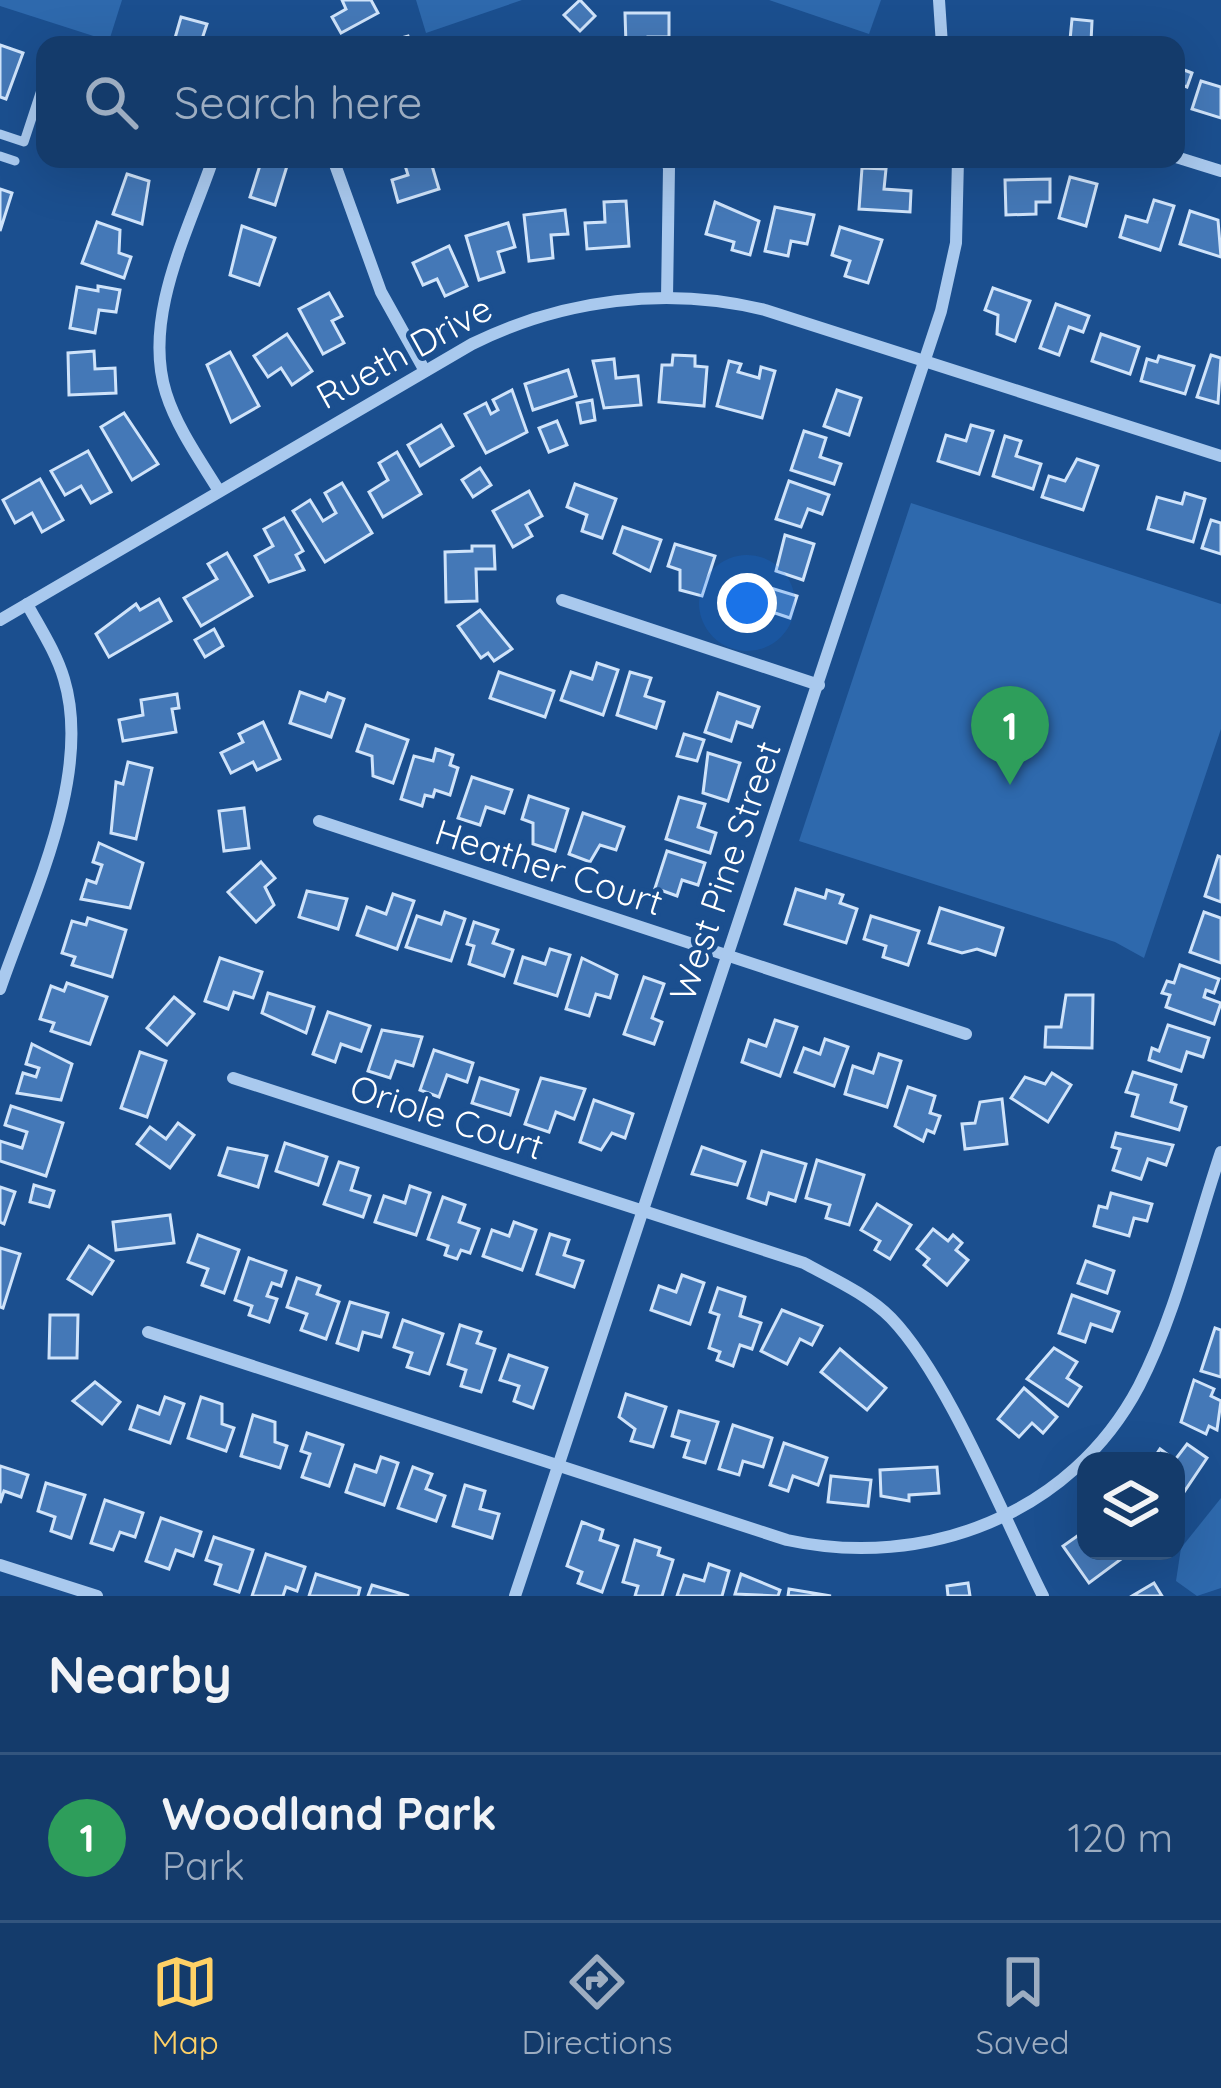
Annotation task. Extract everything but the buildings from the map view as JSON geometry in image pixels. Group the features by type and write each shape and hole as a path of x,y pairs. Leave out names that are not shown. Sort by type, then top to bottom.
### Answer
{"street":[{"path":"939,0 941,36"},
{"path":"1185,160 1221,171"},
{"path":"210,168 163,313 159,356 176,418 219,491"},
{"path":"336,168 381,292 425,371"},
{"path":"667,298 669,168"},
{"name":"West Pine Street","path":"514,1596 926,361 952,265 957,168"},
{"name":"Rueth Drive","path":"0,620 491,335 549,314 612,301 667,298 766,310 1221,456"},
{"path":"562,601 819,685"},
{"path":"0,989 63,799 73,750 64,678 27,604"},
{"name":"Heather Court","path":"319,821 967,1034"},
{"name":"Oriole Court","path":"233,1078 641,1214 804,1263 890,1318 939,1386 1043,1596"},
{"path":"148,1331 772,1535 823,1547 883,1550 941,1540 1003,1518 1068,1474 1128,1403 1160,1334 1221,1152"},
{"path":"0,1565 97,1596"}],"lane":[{"path":"0,134 24,142 36,105"},
{"path":"0,156 15,161"}],"shaded area":[{"path":"0,0 122,0 111,36 93,36 0,6"},
{"path":"416,0 522,0 426,33"},
{"path":"769,0 881,0 869,34"},
{"path":"911,503 1221,604 1221,729 1144,958 1115,942 799,841"},
{"path":"1221,1498 1221,1588 1197,1596 1176,1581 1179,1560 1185,1560 1185,1543"}],"place":[{"name":"Woodland Park","path":"1010,785"}]}
